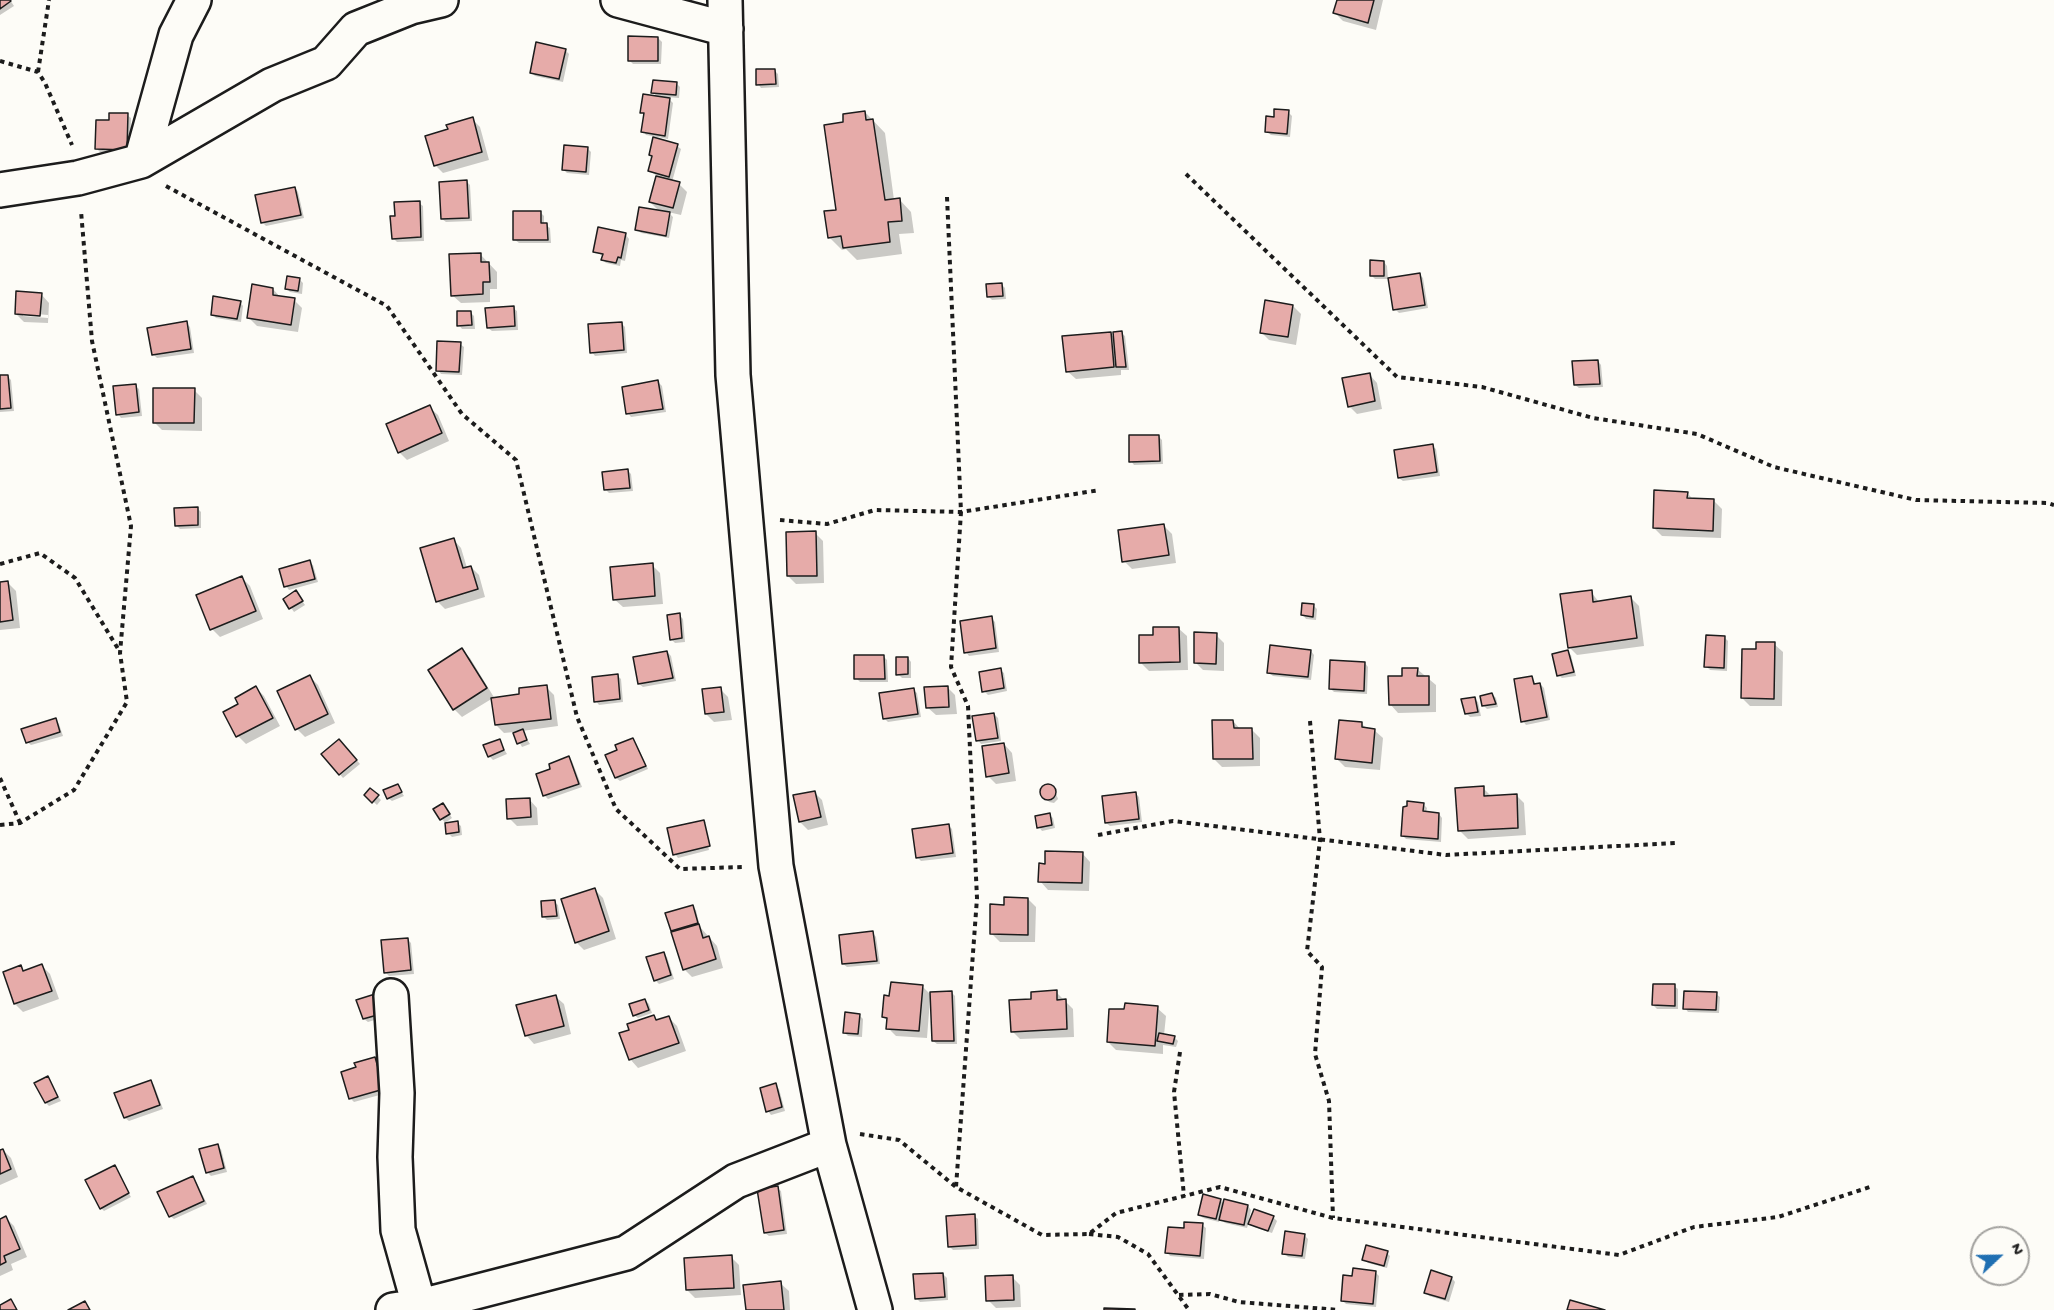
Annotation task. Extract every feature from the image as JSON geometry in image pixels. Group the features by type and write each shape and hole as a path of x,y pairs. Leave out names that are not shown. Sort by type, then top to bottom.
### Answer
{"street":[{"path":"133,162 176,35 194,0"},
{"path":"618,0 725,14 733,375 776,866 828,1138 875,1310"},
{"path":"0,190 77,165 133,162 272,85 326,63 356,29 419,2"},
{"path":"391,996 398,1093 395,1157 398,1230 406,1308 626,1253 736,1181 828,1138"}],"path":[{"path":"0,825 20,823 74,790 128,702 120,653 131,526 92,340 77,165 45,83 38,72 49,0"},
{"path":"0,61 38,72"},
{"path":"133,162 387,306 462,414 516,460 577,717 616,809 680,869 776,866"},
{"path":"1186,174 1397,377 1482,387 1593,418 1697,434 1774,467 1916,500 2054,505"},
{"path":"947,197 961,512 951,667 968,705 976,898 956,1187"},
{"path":"746,516 827,524 875,510 961,512 1100,490"},
{"path":"0,564 40,553 75,578 120,653"},
{"path":"1310,721 1320,840 1307,951 1322,967 1315,1054 1329,1101 1333,1218"},
{"path":"0,778 20,823"},
{"path":"1098,835 1173,821 1446,855 1676,843"},
{"path":"1180,1052 1173,1092 1184,1196"},
{"path":"828,1138 899,1140 956,1187 1042,1235 1089,1234 1118,1237 1148,1254 1189,1310"},
{"path":"1089,1234 1116,1213 1220,1187 1333,1218 1619,1256 1694,1227 1778,1217 1870,1187"},
{"path":"1179,1295 1210,1294 1239,1302 1337,1309"}],"building":[{"path":"0,0 10,0 11,1 0,9"},
{"path":"1337,0 1374,0 1368,23 1333,13"},
{"path":"628,36 658,37 658,61 628,61"},
{"path":"536,42 566,49 559,79 530,73"},
{"path":"756,69 775,69 776,84 756,85"},
{"path":"653,80 677,82 676,95 651,93"},
{"path":"643,94 670,98 665,136 641,132 644,113 640,113"},
{"path":"1274,109 1289,110 1287,134 1265,132 1266,116 1274,117"},
{"path":"865,111 866,120 873,119 885,200 900,198 902,221 888,222 890,242 843,248 841,236 828,238 824,211 836,210 824,125 843,122 843,114"},
{"path":"109,113 128,113 127,150 95,149 96,120 109,120"},
{"path":"473,117 482,152 434,166 425,136 448,129 446,125"},
{"path":"653,137 678,144 669,177 648,171"},
{"path":"564,145 588,147 586,172 562,170"},
{"path":"656,176 680,182 673,208 649,202"},
{"path":"467,180 469,218 441,219 439,182"},
{"path":"295,187 301,215 261,223 255,195"},
{"path":"420,201 421,237 392,239 390,216 395,216 394,202"},
{"path":"639,207 670,212 666,236 635,230"},
{"path":"513,211 541,211 541,223 547,223 548,240 513,240"},
{"path":"598,227 626,233 621,258 618,257 616,263 601,260 603,254 593,252"},
{"path":"481,253 481,262 489,262 490,282 483,282 483,294 451,296 449,254"},
{"path":"1370,260 1384,261 1384,276 1370,276"},
{"path":"1420,273 1425,305 1393,310 1388,278"},
{"path":"287,276 300,278 298,291 285,289"},
{"path":"1002,283 1003,296 987,297 986,284"},
{"path":"252,284 273,288 273,295 295,298 291,325 247,318"},
{"path":"16,291 42,293 40,316 15,314"},
{"path":"213,296 241,301 237,319 211,315"},
{"path":"1265,300 1293,305 1288,337 1260,333"},
{"path":"514,306 515,326 487,328 485,308"},
{"path":"457,311 471,311 472,325 457,326"},
{"path":"187,321 191,349 152,355 147,328"},
{"path":"622,322 624,350 590,353 588,324"},
{"path":"1122,331 1126,367 1116,367 1113,332"},
{"path":"1111,332 1114,367 1066,372 1062,336"},
{"path":"437,341 461,342 459,372 436,371"},
{"path":"1598,360 1600,384 1574,385 1572,361"},
{"path":"1370,373 1375,401 1348,407 1342,378"},
{"path":"0,375 8,375 11,408 0,409"},
{"path":"658,380 663,409 626,414 622,387"},
{"path":"136,384 139,412 116,415 113,386"},
{"path":"153,388 195,388 194,423 153,423"},
{"path":"430,405 442,433 398,453 386,424"},
{"path":"1129,435 1159,435 1160,461 1129,462"},
{"path":"1433,444 1437,472 1398,478 1394,450"},
{"path":"628,469 630,488 604,490 602,472"},
{"path":"1654,490 1688,492 1687,498 1714,499 1713,531 1653,528"},
{"path":"198,507 198,525 175,526 174,508"},
{"path":"1164,524 1169,555 1122,562 1118,530"},
{"path":"816,531 817,576 787,576 786,532"},
{"path":"454,538 463,568 471,566 478,589 436,602 420,548"},
{"path":"310,560 315,579 284,587 279,569"},
{"path":"653,563 655,596 613,600 610,567"},
{"path":"242,576 256,611 210,630 196,595"},
{"path":"8,581 13,620 0,622 0,582"},
{"path":"296,590 303,601 289,609 283,599"},
{"path":"1592,590 1593,602 1631,596 1637,638 1568,648 1560,594"},
{"path":"1302,603 1314,604 1313,617 1301,615"},
{"path":"680,613 682,638 670,640 667,615"},
{"path":"992,616 996,648 964,653 960,621"},
{"path":"1153,627 1179,627 1180,662 1139,663 1139,635 1153,635"},
{"path":"1194,632 1217,633 1216,664 1194,663"},
{"path":"1706,635 1725,636 1724,668 1704,667"},
{"path":"1756,642 1775,642 1774,699 1741,698 1742,649 1756,649"},
{"path":"1270,645 1311,650 1308,677 1267,673"},
{"path":"462,648 487,688 453,710 428,670"},
{"path":"1568,650 1574,672 1557,676 1552,654"},
{"path":"667,651 673,678 638,684 633,657"},
{"path":"854,655 884,655 885,679 854,679"},
{"path":"896,657 908,657 908,674 896,675"},
{"path":"1330,660 1365,662 1364,691 1329,689"},
{"path":"1001,668 1004,688 982,692 979,672"},
{"path":"1402,668 1418,668 1417,676 1429,676 1429,705 1389,705 1388,676 1402,676"},
{"path":"618,674 620,699 594,702 592,677"},
{"path":"310,675 328,714 295,730 277,691"},
{"path":"1532,676 1534,684 1540,683 1547,717 1521,722 1514,679"},
{"path":"547,685 551,719 495,725 491,698 519,694 519,688"},
{"path":"256,686 273,718 236,737 223,712 238,704 235,698"},
{"path":"948,686 949,707 926,708 924,687"},
{"path":"721,687 724,712 705,714 702,689"},
{"path":"914,688 918,714 883,719 879,693"},
{"path":"1492,693 1496,704 1482,706 1480,696"},
{"path":"1475,697 1478,712 1465,714 1461,699"},
{"path":"994,713 998,738 976,741 972,716"},
{"path":"56,718 60,732 26,743 21,729"},
{"path":"1212,720 1233,720 1234,728 1252,728 1253,759 1213,759"},
{"path":"1339,720 1362,722 1362,727 1375,729 1372,763 1335,759"},
{"path":"523,729 527,740 517,744 513,733"},
{"path":"633,738 646,766 615,778 605,755 617,750 615,745"},
{"path":"339,739 357,760 339,775 321,754"},
{"path":"500,739 504,750 488,757 483,745"},
{"path":"1004,743 1009,773 986,777 982,746"},
{"path":"569,756 579,784 543,796 536,774 550,769 549,764"},
{"path":"398,784 402,792 387,799 383,790"},
{"path":"1045,784 1051,784 1056,792 1054,798 1045,800 1040,795 1040,789"},
{"path":"1484,786 1484,796 1517,794 1518,828 1458,831 1455,788"},
{"path":"370,788 379,795 372,803 364,795"},
{"path":"815,791 821,817 799,822 793,795"},
{"path":"1136,792 1139,819 1105,823 1102,796"},
{"path":"530,798 531,817 507,819 506,799"},
{"path":"1407,801 1424,803 1423,811 1439,813 1438,839 1401,836 1403,807 1407,806"},
{"path":"443,803 450,814 440,820 433,809"},
{"path":"1050,813 1052,825 1037,828 1035,816"},
{"path":"704,820 710,846 673,855 667,828"},
{"path":"458,821 459,832 446,834 445,823"},
{"path":"949,824 953,853 916,858 912,829"},
{"path":"1045,851 1083,852 1082,883 1038,882 1039,863 1045,864"},
{"path":"595,888 609,931 575,943 561,899"},
{"path":"1004,897 1028,898 1028,935 990,934 990,904 1004,905"},
{"path":"555,900 557,916 542,917 541,901"},
{"path":"693,905 698,923 671,931 665,913"},
{"path":"699,924 703,938 709,936 716,959 683,970 671,932"},
{"path":"873,931 877,961 842,964 839,935"},
{"path":"408,938 411,970 384,973 381,940"},
{"path":"664,952 671,975 654,981 646,957"},
{"path":"42,964 52,991 14,1004 3,972 21,965 23,971"},
{"path":"891,982 923,985 919,1031 886,1029 887,1018 882,1017 884,995 889,996"},
{"path":"1653,984 1675,984 1675,1006 1652,1005"},
{"path":"1057,990 1057,1000 1066,999 1067,1029 1011,1032 1009,1000 1031,999 1031,992"},
{"path":"952,991 954,1041 932,1041 930,992"},
{"path":"1684,991 1717,992 1716,1010 1683,1009"},
{"path":"375,994 381,1014 363,1019 356,1000"},
{"path":"556,995 564,1026 525,1036 516,1005"},
{"path":"645,999 649,1010 633,1016 629,1004"},
{"path":"1125,1003 1158,1006 1155,1046 1107,1042 1109,1009 1124,1009"},
{"path":"845,1012 860,1014 858,1034 843,1033"},
{"path":"654,1015 656,1020 669,1016 679,1043 629,1060 619,1033 629,1030 627,1024"},
{"path":"1159,1033 1175,1036 1173,1044 1157,1041"},
{"path":"375,1057 384,1089 349,1099 341,1072 356,1067 354,1063"},
{"path":"48,1076 58,1097 45,1103 34,1083"},
{"path":"151,1080 160,1105 124,1118 114,1093"},
{"path":"776,1083 782,1107 766,1112 760,1088"},
{"path":"218,1144 224,1168 206,1173 199,1149"},
{"path":"3,1149 11,1169 0,1174 0,1150"},
{"path":"115,1165 129,1193 100,1209 85,1180"},
{"path":"193,1176 204,1201 169,1217 157,1192"},
{"path":"778,1186 784,1230 764,1233 757,1189"},
{"path":"1203,1194 1221,1199 1216,1219 1198,1215"},
{"path":"1224,1199 1248,1205 1244,1225 1219,1220"},
{"path":"1254,1209 1274,1216 1268,1231 1248,1224"},
{"path":"975,1214 976,1245 948,1247 946,1216"},
{"path":"6,1216 20,1249 4,1256 6,1262 0,1265 0,1219"},
{"path":"1184,1222 1203,1223 1200,1256 1165,1253 1168,1227 1184,1228"},
{"path":"1285,1231 1305,1234 1302,1256 1282,1254"},
{"path":"1366,1245 1388,1251 1384,1266 1362,1260"},
{"path":"732,1255 734,1288 686,1290 684,1258"},
{"path":"1353,1268 1376,1271 1373,1304 1341,1301 1343,1275 1352,1276"},
{"path":"1431,1270 1452,1277 1445,1299 1424,1293"},
{"path":"943,1273 945,1297 915,1299 913,1274"},
{"path":"1013,1275 1014,1300 986,1301 985,1276"},
{"path":"781,1281 784,1310 746,1310 743,1285"},
{"path":"11,1299 17,1310 0,1310 0,1305"},
{"path":"1570,1300 1605,1310 1567,1310"},
{"path":"85,1301 90,1310 68,1310"},
{"path":"1104,1308 1135,1309 1135,1310 1104,1310"}]}
